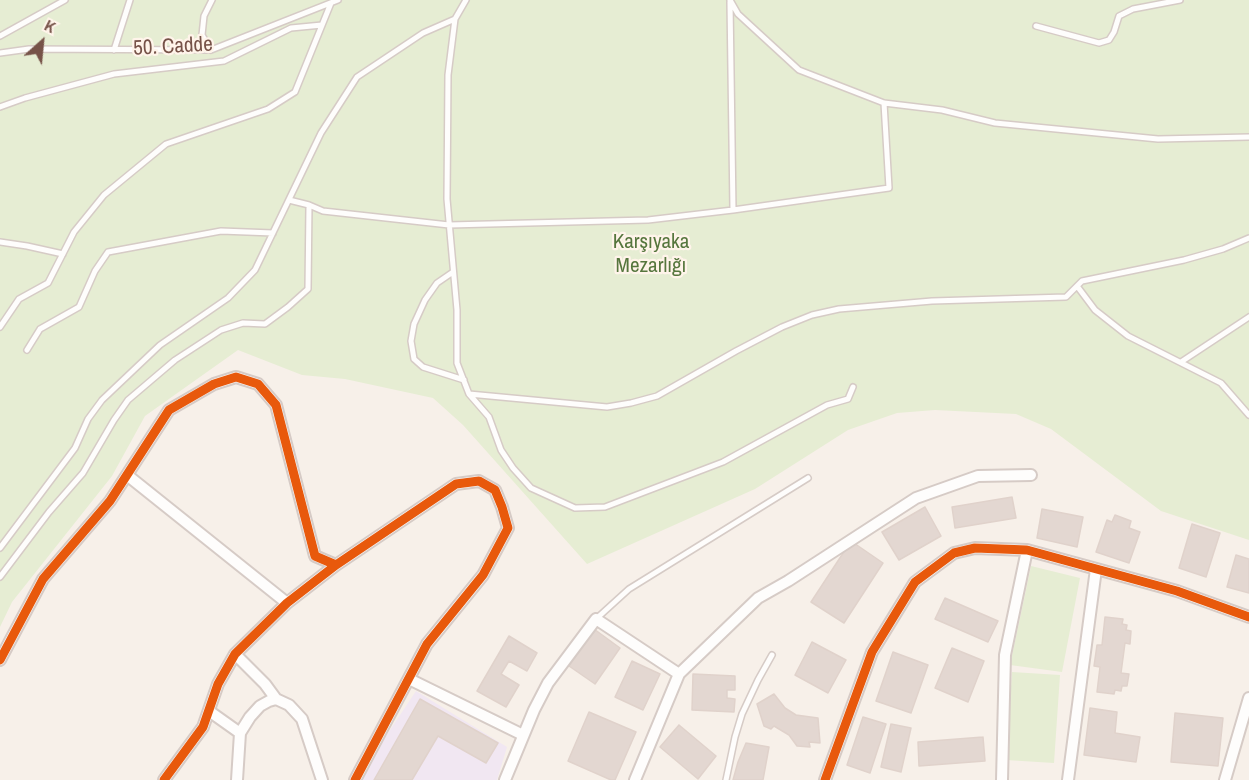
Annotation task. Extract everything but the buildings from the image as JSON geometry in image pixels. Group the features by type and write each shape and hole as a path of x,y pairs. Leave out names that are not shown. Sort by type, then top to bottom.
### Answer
{"street":[{"path":"0,660 43,579 110,501 169,410 214,384 236,376 258,384 276,405 315,556 336,565"},
{"path":"127,475 287,603"},
{"path":"635,780 679,674 758,598 916,498 978,476 1031,475"},
{"path":"164,780 203,727 218,684 235,654 287,603 336,565 456,484 479,481 495,490 508,528 483,575 427,644 356,780"},
{"path":"825,780 872,652 915,582 954,553 975,548 1027,550 1178,591 1249,617"},
{"path":"1002,780 1005,655 1027,550"},
{"path":"1068,780 1096,570"},
{"path":"505,780 548,683 596,619 679,674"},
{"path":"235,654 266,684 276,699 289,705 302,719 322,780"},
{"path":"409,679 523,735"},
{"path":"1225,780 1249,698"},
{"path":"237,780 240,733 260,706 276,699"},
{"path":"209,711 240,733"}],"lane":[{"path":"0,36 65,0"},
{"path":"114,50 130,0"},
{"path":"211,50 202,35 204,16 212,0"},
{"name":"50. Cadde","path":"0,53 29,49 211,50 338,0"},
{"path":"466,0 455,18 448,75 449,225 457,310 457,363 469,394 489,417 501,450 531,488 576,508 605,507 723,462 827,405 848,399 853,387"},
{"path":"730,0 738,14 799,70 884,103 942,110 995,123 1158,139 1249,137"},
{"path":"730,0 733,210"},
{"path":"1036,26 1099,43 1109,40 1119,16 1133,9 1180,0"},
{"path":"0,327 19,299 48,283 74,232 104,195 166,144 268,110 295,92 331,3"},
{"path":"0,548 75,448 88,419 102,400 160,345 228,297 255,270 321,133 357,77 423,33 455,18"},
{"path":"0,107 114,74 224,61 291,28 322,25"},
{"path":"289,200 323,211 449,225 648,220 889,188 884,103"},
{"path":"0,577 49,512 83,473 128,400 175,360 221,330 243,323 265,324 288,308 308,289 309,205"},
{"path":"27,350 40,329 79,307 95,271 108,252 221,231 273,233"},
{"path":"469,394 607,407 657,396 736,351 782,327 812,315 839,309 932,301 1066,297 1082,281 1184,260 1223,249 1249,238"},
{"path":"0,243 63,254"},
{"path":"453,272 437,283 425,300 414,324 411,341 414,359 423,367 464,380"},
{"path":"1077,286 1095,310 1128,336 1221,383 1249,415"},
{"path":"1180,362 1249,317"},
{"path":"596,619 629,589 808,478"},
{"path":"726,780 742,714 772,655"}],"shaded area":[{"path":"416,691 507,747 497,780 361,780 382,742"}],"green space":[{"name":"Karşıyaka Mezarlığı","path":"0,0 1249,0 1249,540 1161,511 1051,429 1016,414 935,410 897,413 848,430 755,489 587,564 463,425 433,398 345,379 302,375 238,350 145,416 112,476 12,602 0,627"},
{"path":"1031,566 1080,578 1062,672 1010,665"},
{"path":"1012,672 1060,675 1054,763 1006,760"}],"cycle path":[{"path":"0,660 43,579 110,501 169,410 214,384 236,377 258,384 276,405 315,556 336,565"},
{"path":"164,780 203,727 218,684 235,654 287,603 336,565 456,484 479,481 495,490 508,528 483,575 427,644 355,780"},
{"path":"825,780 872,652 915,582 954,553 975,548 1027,550 1177,591 1249,617"}]}
